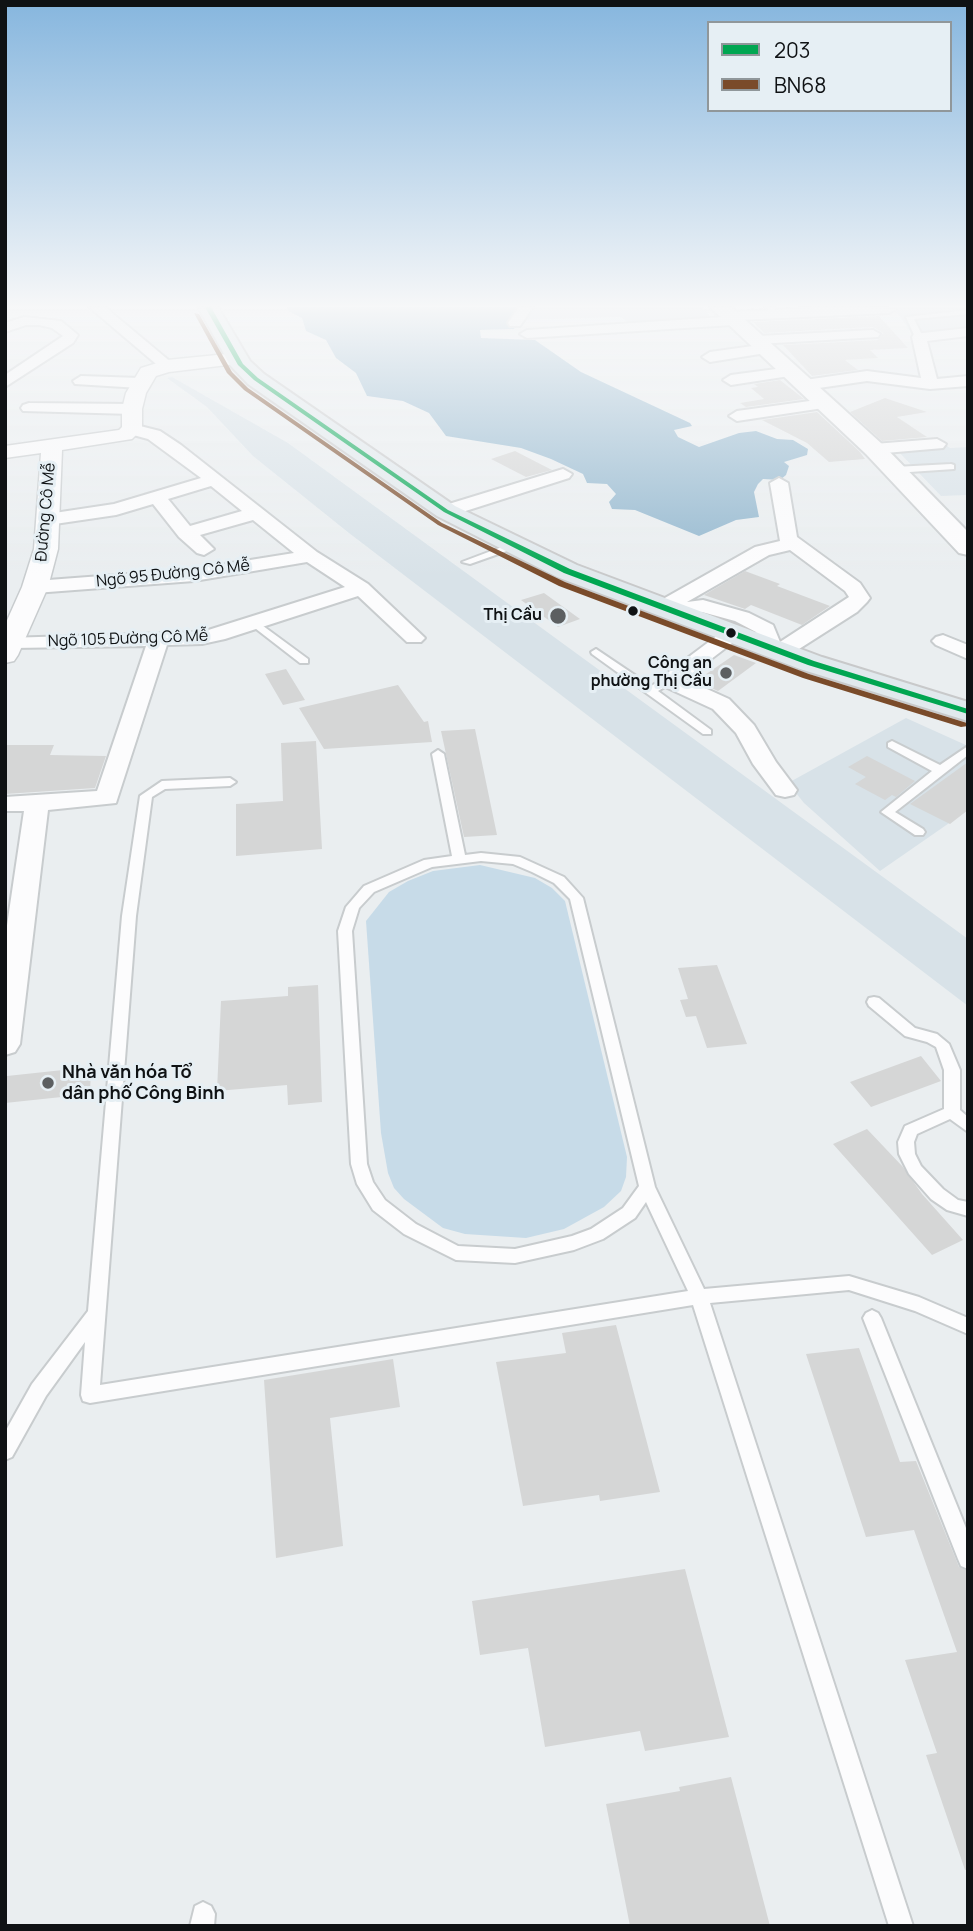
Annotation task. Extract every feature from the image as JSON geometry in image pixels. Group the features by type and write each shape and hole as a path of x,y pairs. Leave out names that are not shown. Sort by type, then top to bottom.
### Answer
{"main road":[{"path":"281,397 446,511 567,572 776,649 968,712"},
{"path":"817,397 874,449 964,540"}],"street":[{"path":"5,452 115,438 132,419 137,397"},
{"path":"737,416 824,404"},
{"path":"30,408 61,408 132,419 310,556 361,588 414,638"},
{"path":"61,408 56,415 76,418 61,445"},
{"path":"874,449 937,444"},
{"name":"Đường Cô Mễ","path":"9,648 36,587 46,549 48,519 61,445"},
{"path":"446,511 563,474"},
{"path":"48,519 116,509 214,480"},
{"path":"666,609 703,607 742,617 766,629 776,649 850,608 860,598 853,587 793,543 786,534 779,483"},
{"path":"157,497 186,533 204,549"},
{"path":"186,533 256,513"},
{"path":"666,609 762,551 793,543"},
{"name":"Ngõ 95 Đường Cô Mễ","path":"36,587 194,575 310,556"},
{"name":"Ngõ 105 Đường Cô Mễ","path":"9,648 202,638 361,588"},
{"path":"660,686 733,633"},
{"path":"5,804 107,797 158,639"},
{"path":"943,641 968,653"},
{"path":"660,686 721,704 746,730 765,764 785,790"},
{"path":"5,1044 37,803"}],"lane":[{"path":"895,470 951,467"},
{"path":"467,562 515,545"},
{"path":"255,623 304,661"},
{"path":"596,652 660,686 707,732"},
{"path":"892,745 940,770"},
{"path":"919,832 887,812 968,749"},
{"path":"438,754 459,857"},
{"path":"230,782 162,785 146,796 129,916 90,1395 699,1297 849,1283 919,1306 968,1326"},
{"path":"647,1187 629,1213 597,1234 515,1256 456,1253 434,1244 387,1212 365,1184 359,1164 345,931 347,919 360,898 378,884 419,866 459,857 515,860 559,880 576,898 647,1187 699,1297 901,1926"},
{"path":"874,1002 910,1032 932,1038 942,1044 952,1070 952,1112 968,1126"},
{"path":"952,1112 911,1130 906,1142 906,1154 915,1170 937,1194 953,1205 968,1209"},
{"path":"5,1451 39,1390 97,1313"},
{"path":"872,1318 968,1559"}],"shaded area":[{"path":"193,397 207,397 288,443 968,939 968,1006 349,533 253,456 207,407"},
{"path":"946,445 950,448 968,447 968,495 941,496 895,448"},
{"path":"906,718 968,746 968,810 880,871 804,803 788,783"},
{"path":"480,865 535,878 552,888 565,901 627,1157 626,1177 621,1191 604,1207 564,1229 526,1238 465,1234 443,1228 404,1199 394,1188 388,1173 381,1133 366,921 389,892 408,881 433,871"}],"water":[{"path":"375,397 635,397 690,423 692,426 674,430 678,437 699,447 739,433 756,431 777,439 793,440 808,449 807,455 784,462 789,466 786,475 780,480 763,479 758,484 754,492 759,517 736,520 699,536 635,510 612,509 609,502 616,494 607,484 587,483 583,474 551,459 521,448 446,436 429,413 403,401"}],"building":[{"path":"762,397 804,399 746,407 740,403 764,399"},
{"path":"885,398 927,412 897,417 927,437 882,441 850,412"},
{"path":"817,412 865,459 829,462 807,443 762,420"},
{"path":"515,451 552,470 526,477 491,459"},
{"path":"745,571 830,606 802,625 751,605 745,609 704,595"},
{"path":"544,593 580,619 558,627 521,600"},
{"name":"Công an phường Thị Cầu","path":"734,655 756,663 718,691 696,681"},
{"path":"286,669 305,700 283,705 265,674"},
{"path":"398,685 424,722 428,721 432,742 324,749 299,708"},
{"path":"475,729 497,835 464,837 441,731"},
{"path":"316,741 322,849 236,856 236,804 283,801 281,743"},
{"path":"5,745 54,745 50,755 106,756 95,788 5,794"},
{"path":"867,756 915,781 896,797 892,795 885,800 855,784 866,777 848,767"},
{"path":"968,762 968,810 950,824 910,804"},
{"path":"717,965 747,1044 707,1048 696,1016 686,1017 680,1000 688,999 678,968"},
{"path":"318,985 322,1102 288,1105 287,1085 217,1091 221,1001 288,996 288,987"},
{"path":"921,1056 941,1081 871,1107 850,1082"},
{"name":"Nhà văn hóa Tổ dân phố Công Binh","path":"91,1067 90,1094 5,1103 7,1076"},
{"path":"867,1129 903,1167 922,1194 963,1240 932,1255 833,1144"},
{"path":"616,1325 660,1492 600,1501 599,1495 523,1506 496,1362 566,1353 562,1333"},
{"path":"859,1348 900,1462 916,1461 959,1567 968,1571 968,1869 965,1870 926,1755 937,1753 905,1660 957,1652 914,1530 866,1537 806,1354"},
{"path":"393,1359 400,1407 330,1418 343,1546 276,1558 264,1380"},
{"path":"685,1569 729,1737 645,1751 640,1731 545,1747 528,1648 480,1655 472,1601"},
{"path":"731,1777 770,1926 630,1926 606,1804 680,1791 679,1787"}],"transit line":[{"name":"BN68","path":"258,397 440,524 562,584 806,676 964,725"},
{"name":"203","path":"282,397 446,511 567,571 811,663 968,712"}],"place":[{"name":"Thị Cầu","path":"558,616"},
{"name":"Công an phường Thị Cầu","path":"726,673"},
{"name":"Nhà văn hóa Tổ dân phố Công Binh","path":"48,1083"}]}
